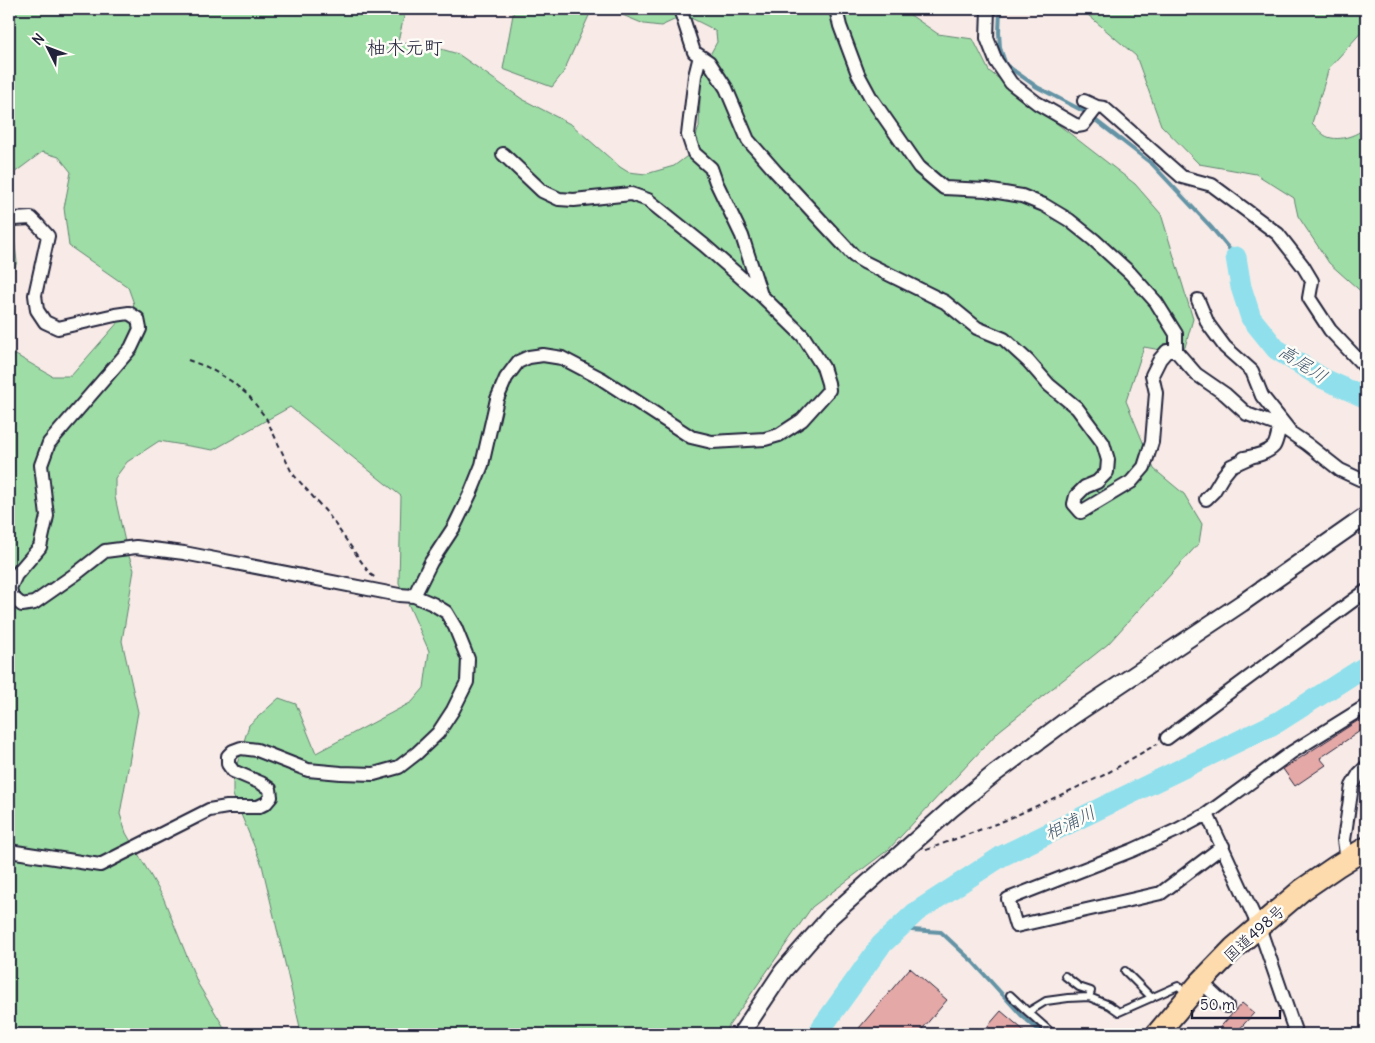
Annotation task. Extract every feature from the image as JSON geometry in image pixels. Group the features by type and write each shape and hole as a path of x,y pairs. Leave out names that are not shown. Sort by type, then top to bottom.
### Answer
{"highway":[{"name":"国道498号","path":"1161,1033 1196,988 1234,948 1302,890 1366,848"}],"street":[{"path":"680,9 694,52 709,62 726,88 748,140 854,256 945,302 977,328 1004,339 1049,385 1077,408 1103,443 1108,460 1107,472 1097,482 1085,487 1076,496 1074,504 1081,512 1131,482 1144,467 1152,442 1156,393 1152,375 1160,359 1167,351 1176,351"},
{"path":"836,9 840,26 858,74 871,98 919,167 944,188 986,190 1022,196 1044,205 1069,220 1130,273 1156,302 1176,334 1176,351 1196,374 1225,394 1247,414 1280,426 1340,470 1366,482"},
{"path":"988,9 988,38 996,61 1011,83 1037,103 1077,126 1083,125 1096,109"},
{"path":"700,56 695,76 688,135 694,154 711,168 742,236 761,296"},
{"path":"1084,101 1096,109 1104,108 1182,177 1212,185 1278,234 1312,281 1309,298 1330,330 1366,368"},
{"path":"414,596 471,492 482,465 498,398 506,378 518,362 529,357 543,355 562,358 602,379 691,437 712,442 764,439 779,434 802,420 829,390 823,367 803,336 704,245 648,200 632,194 574,200 559,199 542,191 503,154"},
{"path":"9,221 31,218 48,236 35,295 37,310 45,322 58,328 129,313 138,319 140,329 131,348 49,443 41,465 47,516 40,547 16,575 10,588 12,598 22,605 34,603 77,573 104,551 136,546 184,552 398,595 414,596 446,612 455,627 468,660 467,682 453,710 438,733 399,767 374,774 341,774 308,770 257,750 241,748 233,750 228,756 228,764 233,771 270,789 271,797 266,803 258,807 227,806 209,810 100,865 9,851"},
{"path":"1198,300 1208,324 1225,347 1252,371 1262,396 1294,436"},
{"path":"1206,499 1214,491 1231,466 1266,452 1274,445 1280,426"},
{"path":"1232,459 1253,456"},
{"path":"741,1034 783,971 831,916 951,808 1071,717 1242,603 1366,516"},
{"path":"1167,738 1366,590"},
{"path":"1223,846 1162,893 1016,926 1008,899 1133,850 1208,814 1292,752 1366,706"},
{"path":"1347,860 1344,840 1352,786 1366,767"},
{"path":"1208,814 1259,927 1296,1034"},
{"path":"1196,988 1227,1006"}],"lane":[{"path":"1125,970 1152,998"},
{"path":"1065,976 1079,987 1091,991 1089,997"},
{"path":"1028,1012 1046,1001 1089,997 1109,1005 1120,1012 1178,986 1196,988"},
{"path":"1010,995 1053,1034"}],"path":[{"path":"188,360 207,367 223,376 249,396 266,418 292,473 328,514 370,574 377,579"},
{"path":"925,851 1006,820 1104,775 1167,738"}],"green space":[{"path":"9,9 406,9 398,41 422,49 441,49 458,54 522,99 572,125 620,167 628,172 646,174 674,166 690,154 699,127 701,71 717,42 716,32 685,15 661,26 644,24 608,9 906,9 909,14 938,34 973,39 989,71 1135,184 1161,214 1193,319 1183,354 1144,347 1126,401 1154,469 1184,494 1202,524 1199,543 1108,644 999,731 888,850 812,907 723,1034 297,1034 300,1027 262,865 233,795 233,777 249,725 279,698 296,704 316,753 412,702 424,688 429,651 399,583 401,496 290,407 213,450 159,441 127,462 115,478 115,497 127,551 134,570 122,641 138,712 120,814 126,833 163,897 198,984 228,1034 9,1034 9,351 52,376 71,376 134,304 128,287 69,246 64,208 71,172 59,157 42,152 14,173 9,187"},
{"path":"514,9 592,9 563,73 552,87 503,69"},
{"path":"1081,9 1366,9 1366,27 1329,68 1312,123 1324,135 1334,138 1352,136 1366,127 1366,296 1329,263 1298,216 1294,198 1256,174 1199,164 1161,125 1136,56"},
{"path":"9,196 17,262 9,282"}],"building":[{"path":"1362,718 1366,727 1320,758 1326,765 1295,786 1283,769"},
{"path":"910,968 947,1000 918,1034 854,1034"},
{"path":"1242,1003 1254,1013 1235,1034 1214,1034"},
{"path":"1001,1011 1028,1034 981,1034"}],"waterway":[{"path":"1000,9 1000,48 1006,65 1037,87 1085,112 1152,164 1211,227 1236,257"},
{"name":"高尾川","path":"1236,257 1241,287 1251,318 1276,349 1322,378 1366,398"},
{"name":"相浦川","path":"817,1034 881,945 916,912 1002,856 1278,722 1366,666"},
{"path":"897,929 941,932 973,962 1021,1015 1043,1034"}],"district":[{"name":"柚木元町","path":"405,47"}]}
